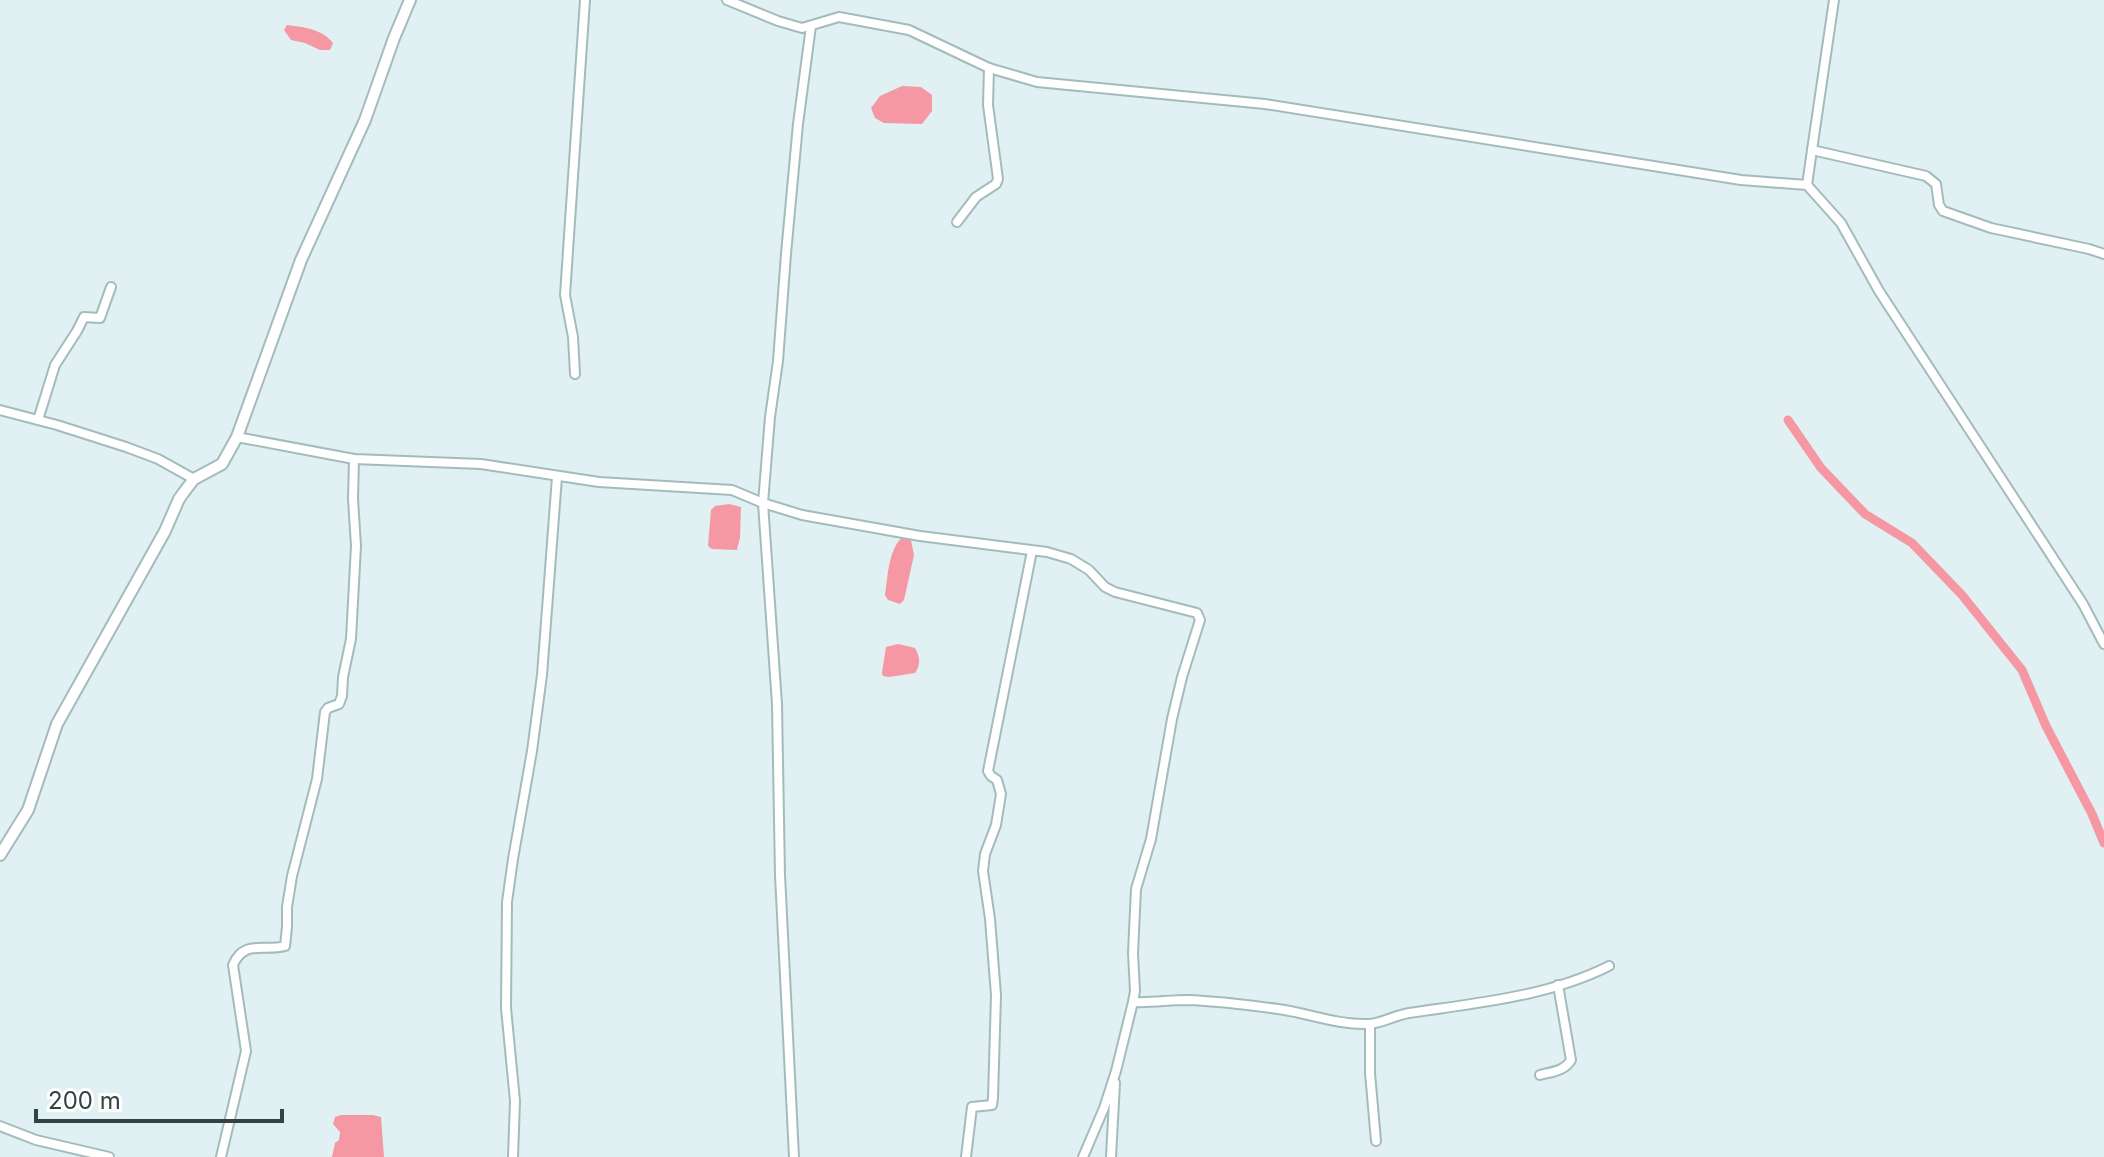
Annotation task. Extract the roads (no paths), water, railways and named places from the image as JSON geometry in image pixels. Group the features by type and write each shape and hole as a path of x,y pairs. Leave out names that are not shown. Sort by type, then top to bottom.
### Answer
{"street":[{"path":"0,855 28,810 57,724 165,531 179,499 194,479 222,464 237,437 301,260 365,120 410,0"},
{"path":"575,374 573,337 565,295 585,0"},
{"path":"727,0 802,28 839,17 909,30 989,68 1037,82 1265,104 1725,178 1807,185 1841,223 1879,291 2083,604 2104,644"},
{"path":"1807,185 1834,0"},
{"path":"794,1157 780,875 777,704 763,503 798,124 811,26"},
{"path":"957,222 976,197 996,184 998,179 988,105 989,68"},
{"path":"1812,150 1926,176 1936,184 1943,211 1991,228 2104,254"},
{"path":"38,420 55,365 84,317 100,318 111,287"},
{"path":"0,410 158,459 194,479"},
{"path":"237,437 354,459 481,464 557,477 643,486 732,490 802,515 920,536 1047,552 1071,559 1115,592 1197,613 1200,620 1172,719 1151,839 1136,889 1133,1002 1116,1071 1083,1157"},
{"path":"221,1157 246,1051 233,965 244,950 254,946 285,946 292,876 317,779 325,712 339,704 342,696 351,639 356,546 354,459"},
{"path":"513,1157 515,1101 506,1028 507,902 539,701 557,477"},
{"path":"966,1157 972,1107 992,1105 993,1098 996,995 983,871 1001,794 997,780 988,771 1032,551"},
{"path":"1133,1002 1187,1000 1282,1010 1318,1019 1370,1024 1395,1015 1479,1004 1558,985 1609,966"},
{"path":"1540,1075 1556,1071 1571,1060 1558,985"},
{"path":"1370,1024 1370,1073 1376,1141"},
{"path":"1111,1157 1116,1071"},
{"path":"0,1126 36,1140 109,1157"}],"waterway":[{"path":"1788,420 1821,468 1865,514 1912,543 1962,595 2022,670 2104,843"}]}
